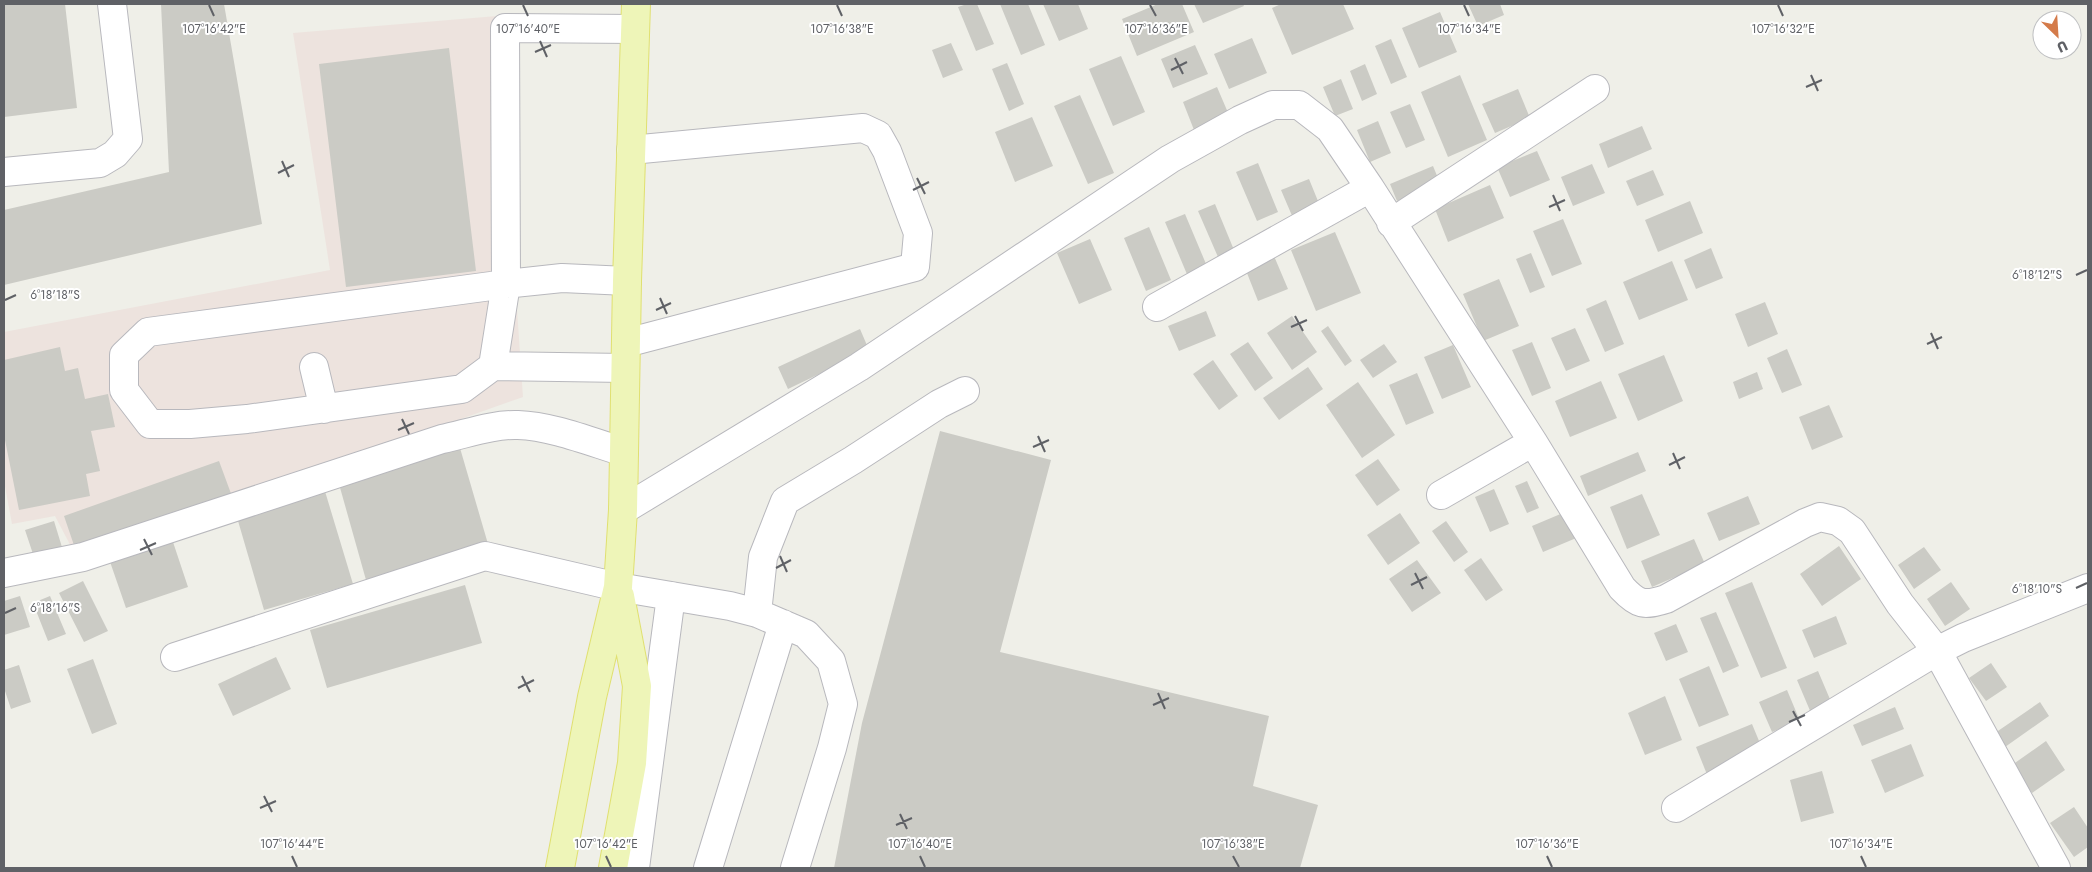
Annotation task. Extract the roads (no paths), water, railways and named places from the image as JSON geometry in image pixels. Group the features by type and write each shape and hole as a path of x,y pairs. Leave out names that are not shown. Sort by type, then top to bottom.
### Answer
{"main road":[{"path":"560,868 592,697 618,587 623,510 627,281 635,17"},
{"path":"613,868 632,763 636,686 618,587"}],"street":[{"path":"4,172 100,163 116,154 128,139 112,4"},
{"path":"493,366 506,284 505,28 635,17"},
{"path":"1391,223 1595,90"},
{"path":"623,510 859,367 1170,158 1272,105 1299,105 1330,129 1370,188 1533,442 1622,588 1633,600 1648,605 1666,599 1805,523 1820,517 1838,521 1852,531 1900,604 1936,651 2056,868"},
{"path":"627,281 562,278 148,332 124,355 124,390 150,424 190,424 247,419 462,389 493,366 626,356 915,266 918,233 887,151 878,135 863,128 631,150"},
{"path":"1157,307 1370,188"},
{"path":"314,367 324,409"},
{"path":"757,613 763,557 785,500 853,460 939,404 965,390"},
{"path":"4,573 83,557 442,439 493,428 518,425 543,428 624,452"},
{"path":"1442,495 1533,442"},
{"path":"175,657 485,556 618,587 730,606 757,613 806,634 831,661 843,704 832,748 795,868"},
{"path":"1676,808 1936,651 1962,638 2088,588"},
{"path":"635,868 671,596"},
{"path":"708,868 783,624"}]}
